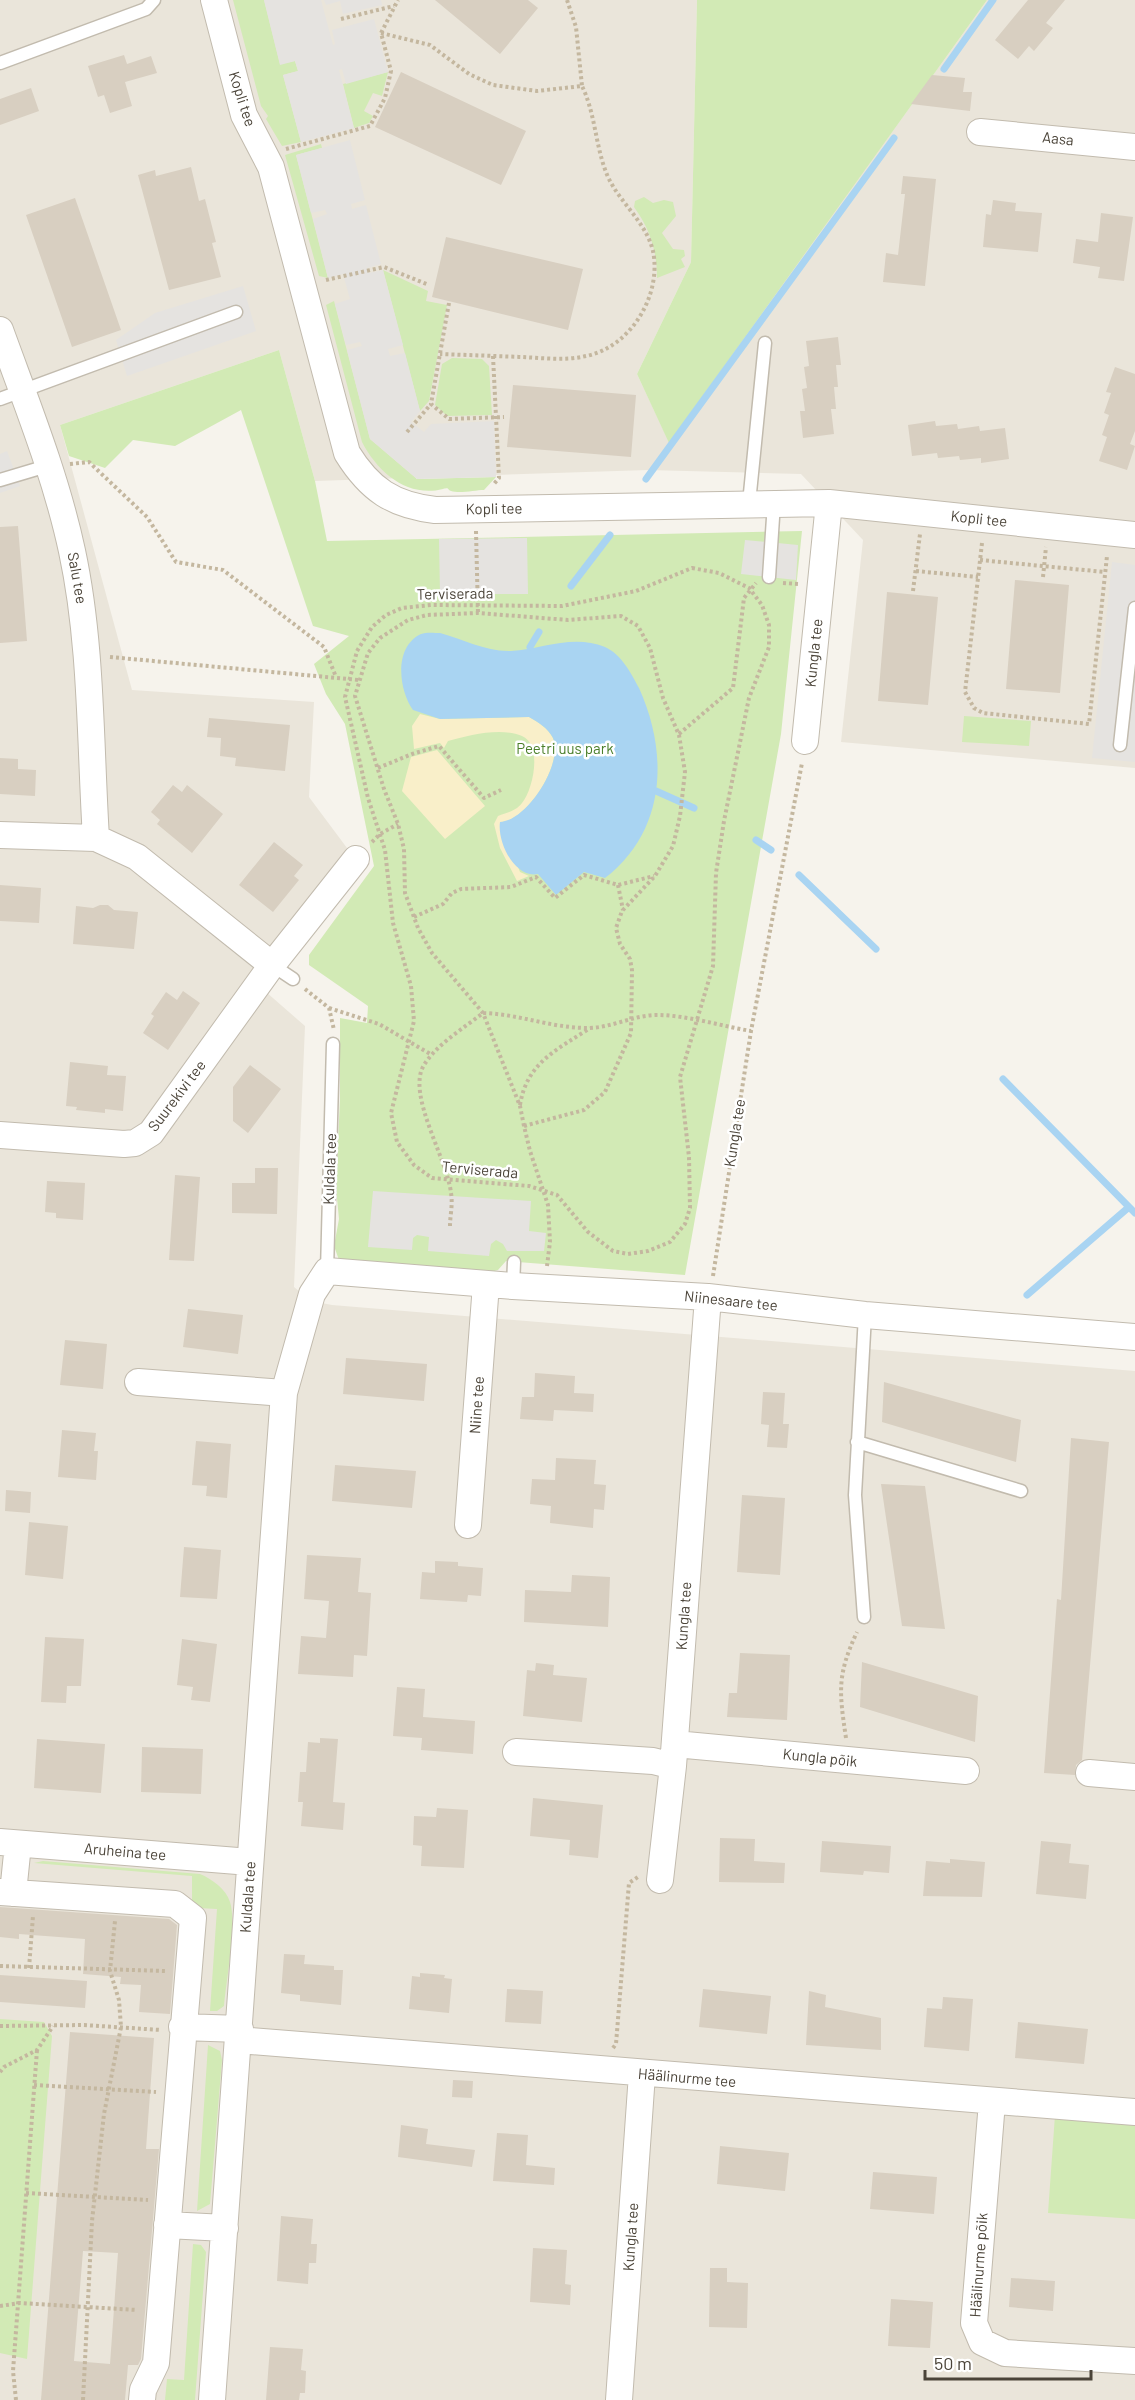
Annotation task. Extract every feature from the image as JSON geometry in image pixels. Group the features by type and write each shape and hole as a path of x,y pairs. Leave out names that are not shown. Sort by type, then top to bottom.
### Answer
{"street":[{"name":"Kopli tee","path":"214,0 244,115 271,167 348,453 368,481 397,502 435,510 829,503 1135,535"},
{"name":"Aasa","path":"980,132 1135,147"},
{"name":"Salu tee","path":"0,330 11,395 47,466 72,551 82,608 96,838"},
{"name":"Kungla tee","path":"806,741 829,503"},
{"path":"0,835 96,838 137,857 272,965"},
{"name":"Suurekivi tee","path":"0,1135 124,1144 142,1139 151,1133 272,965 356,859"},
{"name":"Niinesaare tee","path":"327,1271 486,1284 514,1274 544,1288 708,1297 865,1315 1135,1337"},
{"name":"Kuldala tee","path":"212,2400 284,1393 312,1294 327,1271"},
{"name":"Niine tee","path":"468,1525 486,1284"},
{"name":"Kungla tee","path":"660,1880 674,1755 708,1297"},
{"path":"138,1382 284,1393"},
{"path":"516,1752 653,1761 674,1755"},
{"name":"Kungla põik","path":"674,1755 849,1761 966,1771"},
{"path":"1089,1773 1135,1777"},
{"path":"9,1843 16,1893 176,1904 193,1918 182,2027 156,2363 143,2390 142,2400"},
{"name":"Aruheina tee","path":"9,1843 250,1862"},
{"name":"Häälinurme tee","path":"182,2027 239,2035 599,2071 1135,2112"},
{"name":"Kungla tee","path":"619,2400 642,2074"},
{"name":"Häälinurme põik","path":"992,2102 974,2323 982,2342 1005,2353 1135,2361"},
{"path":"168,2213 225,2228"}],"lane":[{"path":"0,63 146,9 154,0"},
{"path":"11,395 236,312"},
{"path":"749,503 765,343"},
{"path":"0,480 47,466"},
{"path":"769,580 774,503"},
{"path":"1120,745 1135,608"},
{"path":"272,965 293,979"},
{"name":"Kuldala tee","path":"327,1271 333,1044"},
{"path":"864,1617 855,1495 866,1335 865,1315"},
{"path":"857,1442 1021,1491"}],"path":[{"path":"279,151 370,126 385,98 391,71 382,45 381,33 398,0"},
{"path":"440,354 560,359 587,356 615,343 632,328 646,309 653,279 652,250 633,211 612,186 599,156 593,118 582,86 576,27 567,0"},
{"path":"341,19 357,13 395,6"},
{"path":"381,33 430,45 469,74 493,85 537,91 582,86"},
{"path":"325,138 325,147"},
{"path":"321,280 384,267 429,285"},
{"path":"407,432 431,404 449,303"},
{"path":"492,486 499,478 493,356"},
{"path":"431,404 448,419 504,417"},
{"path":"47,466 89,462 147,517 176,562 223,570 324,646 336,677"},
{"path":"476,510 478,613"},
{"path":"913,591 921,527"},
{"path":"983,533 965,692 970,702 983,713 1089,724 1108,546"},
{"path":"1043,577 1047,540"},
{"path":"980,560 1105,572"},
{"name":"Terviserada","path":"692,568 719,573 749,588 762,605 769,625 769,647 749,698 724,821 716,873 713,966 680,1077 689,1157 690,1208 685,1224 670,1242 648,1251 628,1254 613,1251 588,1232 557,1195 529,1186 432,1178 414,1165 397,1142 391,1113 414,1021 411,986 393,922 385,850 368,798 345,698 357,651 372,627 386,615 402,608 431,605 478,605 562,606 592,602 636,591 692,568"},
{"path":"916,571 978,577"},
{"path":"679,735 733,688 744,598 749,588 769,580 821,587"},
{"path":"524,1126 584,1110 606,1092 631,1033 633,1017 630,959 620,944 616,928 623,910 655,876 673,846 680,816 685,772 679,735 663,698 650,648 638,626 621,616 568,620 478,613 427,615 393,627 368,653 355,696 384,789 398,824 404,849 405,893 414,917 432,953 483,1013 520,1106 524,1126 548,1205 550,1242 544,1288"},
{"path":"85,655 359,680"},
{"name":"Kungla tee","path":"708,1297 751,1031 806,741"},
{"path":"378,768 439,746 484,798 501,790"},
{"path":"356,859 380,834 398,824"},
{"path":"414,917 443,904 452,893 461,889 511,887 536,877 555,898 584,875 618,885 655,876"},
{"path":"618,885 623,910"},
{"path":"293,979 329,1008 379,1024 410,1040 432,1055"},
{"path":"329,1008 334,1023 333,1044"},
{"path":"450,1226 452,1194 442,1155 418,1095 418,1081 432,1055 483,1013 503,1013 551,1026 591,1029"},
{"path":"520,1106 524,1084 539,1064 591,1029 633,1017 660,1015 751,1031"},
{"path":"849,1761 840,1694 843,1662 864,1617"},
{"path":"599,2071 616,2044 629,1883 636,1876 660,1880"},
{"path":"16,1893 29,1968"},
{"path":"82,2400 95,2197 108,2089 121,2027 119,2000 110,1971 118,1900"},
{"path":"0,1966 110,1971 129,1968 187,1972"},
{"path":"0,2072 4,2067 37,2050 54,2025"},
{"path":"0,2026 54,2025 167,2030 182,2027"},
{"path":"16,2400 13,2371 20,2303 37,2050"},
{"path":"0,2061 4,2067"},
{"path":"34,2085 177,2093"},
{"path":"26,2193 95,2197 168,2213"},
{"path":"0,2306 20,2303 160,2312"}],"shaded area":[{"path":"0,0 697,0 691,262 637,374 669,442 987,0 1135,0 1135,768 841,742 863,540 801,474 648,470 315,481 279,350 60,425 132,690 314,702 309,797 347,848 250,978 305,1026 294,1287 311,1301 332,1305 1135,1371 1135,2400 0,2400"},
{"path":"264,0 321,0 333,45 335,44 332,30 374,19 388,72 346,84 342,69 339,70 354,128 301,142 283,75 298,71 295,61 280,65"},
{"path":"324,0 381,0 382,5 343,14 340,1 326,5"},
{"path":"350,140 365,200 351,204 352,209 366,205 381,264 367,268 369,273 383,270 403,345 388,349 390,356 405,353 420,411 411,422 424,432 431,424 494,421 496,477 417,479 370,439 347,350 362,346 360,342 346,345 335,304 350,299 343,274 328,278 313,219 327,214 325,210 311,213 296,155"},
{"path":"243,286 256,331 127,376 116,340 155,313"},
{"path":"7,451 20,486 0,493 0,454"},
{"path":"527,538 528,594 440,594 439,539"},
{"path":"745,540 798,545 796,580 741,574"},
{"path":"1112,562 1135,565 1135,762 1092,758"},
{"path":"373,1191 531,1201 529,1231 546,1233 544,1251 507,1251 503,1244 496,1240 491,1244 489,1256 428,1251 429,1237 417,1235 413,1238 412,1250 368,1247"}],"green space":[{"path":"233,0 264,0 280,64 295,61 298,71 283,75 301,142 282,146 266,119 268,116 261,106"},
{"path":"697,0 987,0 669,443 637,374 691,262"},
{"path":"388,72 382,96 373,93 364,111 373,116 369,123 354,128 343,84"},
{"path":"321,144 322,148 296,155 328,278 319,276 285,155"},
{"path":"644,197 653,203 664,200 673,202 676,216 662,233 673,249 684,250 685,256 681,259 685,267 657,278 652,241 634,207 635,201"},
{"path":"383,270 428,291 426,301 447,305 429,401 420,411"},
{"path":"334,301 370,439 417,479 496,477 484,490 459,492 447,488 430,491 418,490 395,480 376,464 362,442 326,305"},
{"name":"Peetri uus park","path":"279,350 315,481 327,541 802,531 781,734 685,1275 506,1261 498,1270 491,1272 339,1260 334,1246 339,1219 336,1188 340,1099 340,1018 367,1023 368,1006 309,965 309,955 374,866 345,724 326,694 314,664 349,636 313,626 241,410 175,446 133,440 105,468 69,456 60,425"},
{"path":"452,358 482,359 489,366 492,415 447,416 435,405 442,364"},
{"path":"964,716 1031,721 1029,746 962,742"},
{"path":"43,1861 200,1874 218,1885 228,1897 232,1911 232,1937 224,2006 217,2011 210,2011 217,1909 198,1908 192,1904 192,1876 34,1863"},
{"path":"0,2019 44,2022 52,2036 27,2359 0,2353"},
{"path":"208,2045 220,2051 222,2060 210,2204 197,2211"},
{"path":"1055,2115 1135,2121 1135,2219 1048,2213"},
{"path":"193,2244 201,2245 206,2252 195,2400 165,2400 167,2379 184,2380"}],"sand":[{"path":"420,714 440,719 529,717 551,734 555,749 553,762 541,789 522,812 501,822 520,872 529,876 517,881 500,848 494,824 498,816 519,806 530,788 534,758 528,741 514,733 495,732 448,741 444,748 440,743 414,749 412,726"},
{"path":"437,750 485,806 445,839 402,791 411,757"}],"water":[{"path":"440,633 502,651 523,650 558,643 593,643 611,650 629,670 649,713 655,739 658,765 656,790 650,815 640,838 625,859 605,878 584,872 556,895 538,874 522,871 509,857 501,839 500,822 521,812 541,789 553,762 555,749 553,738 546,728 529,717 440,719 413,710 404,692 402,659 412,640 421,634"}],"building":[{"path":"435,0 528,0 538,8 500,54"},
{"path":"1028,0 1065,0 1046,23 1053,28 1034,51 1029,46 1018,59 995,40"},
{"path":"124,55 127,64 151,56 157,73 125,82 132,106 110,113 104,95 98,97 88,66"},
{"path":"401,72 526,131 501,185 375,127"},
{"path":"932,75 965,78 963,92 972,92 970,111 911,104"},
{"path":"31,88 39,111 0,125 0,99"},
{"path":"191,167 199,201 205,199 216,242 212,243 221,277 169,290 138,175 155,170 156,176"},
{"path":"903,176 936,179 925,286 883,282 886,253 898,255 905,194 901,194"},
{"path":"75,198 121,330 72,347 26,215"},
{"path":"993,200 1016,203 1015,211 1042,213 1038,252 983,247 986,214 991,215"},
{"path":"1101,213 1133,217 1124,281 1098,278 1100,267 1073,263 1076,239 1098,242"},
{"path":"446,237 583,269 568,330 432,297"},
{"path":"838,337 841,365 836,365 838,387 834,387 836,409 831,409 834,434 803,438 800,411 805,411 802,389 807,388 804,367 809,366 806,341"},
{"path":"1115,367 1135,374 1135,431 1130,444 1135,446 1127,470 1099,461 1107,437 1102,435 1109,415 1104,413 1111,393 1106,392"},
{"path":"513,385 636,395 631,457 507,447"},
{"path":"935,421 936,426 957,424 958,429 979,426 980,431 1005,428 1009,459 981,463 981,458 960,460 959,456 938,458 937,453 912,456 908,425"},
{"path":"18,526 27,641 0,643 0,527"},
{"path":"1015,580 1069,585 1060,693 1006,689"},
{"path":"887,592 938,597 928,705 878,701"},
{"path":"209,718 290,725 285,771 235,766 236,758 220,756 221,738 207,737"},
{"path":"0,758 18,759 18,769 36,770 35,796 0,794"},
{"path":"173,785 182,792 187,785 223,814 192,853 157,824 160,820 151,812"},
{"path":"274,842 303,865 294,876 299,880 273,912 239,885"},
{"path":"0,885 41,888 39,923 0,921"},
{"path":"108,905 114,910 138,912 134,949 73,944 76,906 93,908"},
{"path":"183,991 200,1003 168,1050 143,1033 154,1016 151,1014 166,992 177,1000"},
{"path":"70,1062 108,1066 107,1075 126,1076 123,1111 105,1109 105,1113 76,1110 77,1107 66,1106"},
{"path":"250,1065 281,1089 248,1133 233,1121 233,1087"},
{"path":"255,1168 278,1168 277,1214 232,1213 232,1183 255,1183"},
{"path":"175,1175 200,1177 194,1261 169,1260"},
{"path":"47,1181 85,1183 83,1220 56,1218 56,1213 45,1212"},
{"path":"188,1309 243,1315 238,1354 183,1347"},
{"path":"65,1340 107,1344 103,1389 60,1385"},
{"path":"346,1358 427,1364 424,1401 343,1394"},
{"path":"535,1373 575,1376 574,1393 594,1394 593,1412 554,1410 553,1421 520,1419 522,1397 534,1397"},
{"path":"884,1382 1021,1420 1016,1462 882,1422"},
{"path":"763,1392 785,1393 783,1424 789,1424 787,1448 767,1447 769,1425 761,1424"},
{"path":"62,1430 96,1433 94,1451 98,1451 96,1480 58,1477"},
{"path":"1071,1438 1109,1442 1082,1760 1076,1765 1075,1775 1044,1773 1057,1599 1061,1600"},
{"path":"196,1441 231,1444 227,1498 206,1496 207,1486 192,1485"},
{"path":"556,1458 596,1460 594,1484 606,1485 604,1510 594,1509 593,1528 550,1523 551,1506 530,1504 532,1479 555,1480"},
{"path":"335,1465 416,1471 412,1508 332,1501"},
{"path":"881,1484 925,1486 945,1629 902,1626"},
{"path":"6,1490 31,1492 30,1513 5,1511"},
{"path":"742,1495 785,1498 780,1575 737,1572"},
{"path":"29,1522 68,1526 63,1579 25,1575"},
{"path":"184,1547 221,1550 217,1599 180,1597"},
{"path":"307,1555 361,1558 358,1592 371,1593 367,1656 354,1655 353,1677 298,1674 301,1636 326,1638 329,1601 304,1599"},
{"path":"435,1561 458,1562 458,1566 483,1568 481,1596 468,1595 467,1602 420,1599 422,1572 435,1573"},
{"path":"572,1575 610,1577 608,1627 524,1622 525,1590 571,1592"},
{"path":"45,1637 84,1639 81,1686 67,1686 66,1703 41,1702"},
{"path":"182,1639 217,1644 210,1702 191,1700 193,1687 177,1685"},
{"path":"740,1653 790,1655 787,1720 727,1717 729,1693 737,1693"},
{"path":"862,1662 978,1696 975,1742 860,1707"},
{"path":"536,1663 554,1665 553,1675 587,1678 582,1722 523,1716 527,1670 535,1671"},
{"path":"397,1687 425,1689 423,1717 475,1721 473,1754 421,1750 422,1738 393,1736"},
{"path":"320,1738 338,1739 333,1802 345,1803 343,1830 301,1826 303,1802 298,1802 300,1772 306,1772 308,1742 320,1743"},
{"path":"37,1739 105,1744 101,1793 34,1788"},
{"path":"142,1747 203,1749 201,1794 141,1792"},
{"path":"533,1798 603,1805 598,1858 569,1855 570,1840 530,1836"},
{"path":"437,1808 468,1810 464,1868 421,1866 422,1846 413,1845 414,1816 436,1817"},
{"path":"720,1838 755,1839 754,1861 785,1863 784,1883 719,1882"},
{"path":"822,1841 891,1846 889,1873 864,1871 863,1875 820,1872"},
{"path":"1041,1841 1071,1844 1069,1863 1089,1865 1086,1899 1036,1894"},
{"path":"950,1859 985,1862 982,1897 923,1896 926,1861 950,1863"},
{"path":"0,1907 169,1919 177,1925 170,2014 139,2012 141,1985 120,1984 121,1977 83,1974 85,1939 19,1934 19,1939 0,1937"},
{"path":"284,1954 305,1955 304,1964 334,1966 334,1970 343,1970 341,2005 300,2001 300,1995 281,1993"},
{"path":"420,1973 445,1975 444,1978 452,1979 449,2013 409,2009 412,1976 420,1977"},
{"path":"0,1975 87,1981 85,2008 0,2002"},
{"path":"507,1989 543,1991 541,2024 505,2022"},
{"path":"703,1989 771,1996 767,2034 699,2027"},
{"path":"809,1991 826,1995 825,2007 881,2018 881,2050 806,2045"},
{"path":"943,1997 973,1999 969,2051 924,2047 927,2008 942,2009"},
{"path":"1018,2022 1088,2029 1084,2064 1015,2058"},
{"path":"70,2032 154,2038 146,2149 159,2149 141,2359 138,2365 128,2365 125,2400 41,2400","holes":["83,2251 118,2253 110,2364 74,2361"]},
{"path":"453,2080 473,2081 472,2098 452,2097"},
{"path":"401,2125 428,2129 426,2144 475,2150 472,2167 398,2157"},
{"path":"497,2133 528,2135 526,2165 555,2168 554,2185 493,2181"},
{"path":"720,2146 789,2153 785,2191 717,2184"},
{"path":"873,2172 937,2177 934,2214 870,2209"},
{"path":"281,2216 313,2219 311,2244 317,2244 316,2263 309,2263 308,2284 277,2281"},
{"path":"533,2248 567,2250 565,2284 571,2285 570,2305 530,2302"},
{"path":"710,2268 727,2268 727,2282 748,2283 747,2328 709,2327"},
{"path":"1011,2278 1055,2281 1053,2311 1009,2307"},
{"path":"891,2299 933,2302 930,2348 888,2346"},
{"path":"270,2347 303,2349 301,2370 306,2371 305,2393 300,2393 299,2400 266,2400"}],"waterway":[{"path":"944,69 993,0"},
{"path":"646,479 894,138"},
{"path":"571,586 610,535"},
{"path":"530,647 539,632"},
{"path":"656,791 694,808"},
{"path":"756,840 771,850"},
{"path":"799,875 876,949"},
{"path":"1003,1079 1135,1213"},
{"path":"1027,1295 1129,1207"}]}
